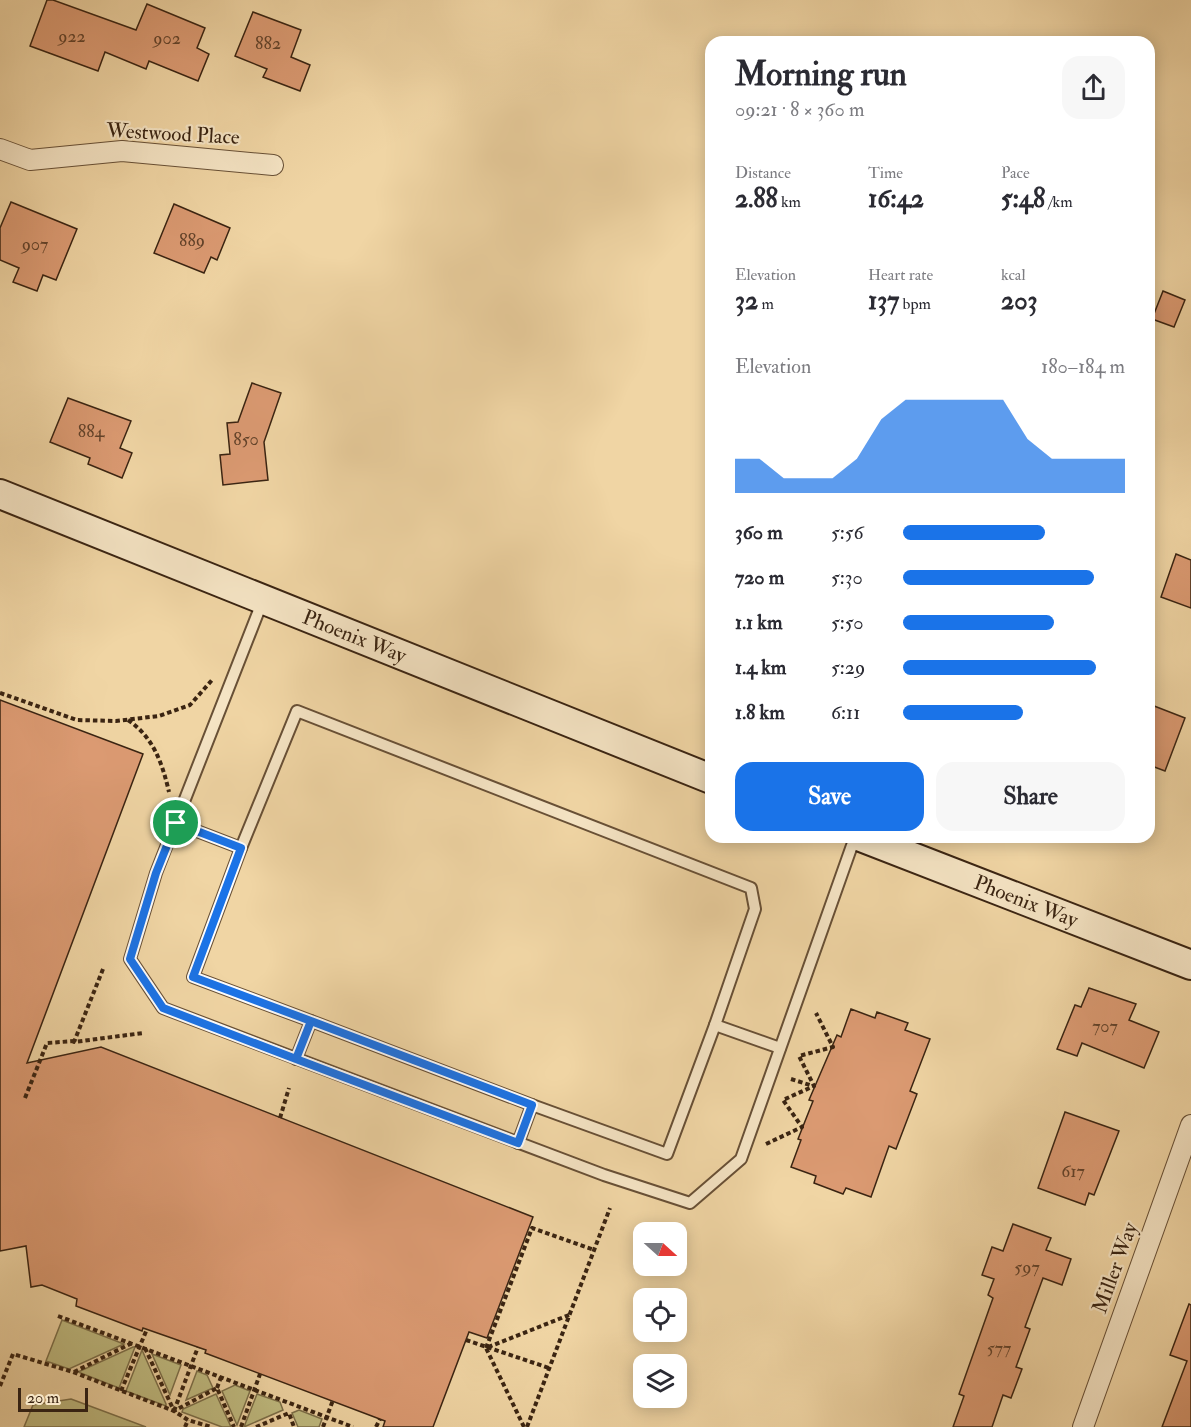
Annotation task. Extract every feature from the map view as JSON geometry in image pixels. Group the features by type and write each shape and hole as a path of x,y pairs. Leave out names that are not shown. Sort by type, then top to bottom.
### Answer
{"street":[{"name":"Westwood Place","path":"0,149 30,160 122,151 273,165"},
{"name":"Phoenix Way","path":"0,494 705,777"},
{"name":"Phoenix Way","path":"876,843 1191,965"},
{"name":"Miller Way","path":"1083,1427 1191,1125"}],"lane":[{"path":"263,600 156,873 130,959 163,1008 604,1175 690,1203 741,1159 853,843"},
{"path":"297,711 751,888 755,909 667,1154 193,977 241,848 297,711"},
{"path":"176,823 241,848"},
{"path":"296,1059 311,1021"},
{"path":"715,1024 780,1048"},
{"path":"518,1143 532,1105"}],"path":[{"path":"0,693 77,720 127,720 159,716 190,705 210,683 215,673"},
{"path":"127,720 140,728 155,747 165,772 170,797"},
{"path":"75,1041 103,969"},
{"path":"814,1086 800,1056 833,1047 816,1013"},
{"path":"25,1098 47,1042 74,1042 143,1033"},
{"path":"791,1079 814,1086"},
{"path":"766,1144 802,1127 783,1100 814,1086"},
{"path":"280,1118 289,1088"},
{"path":"526,1427 610,1208"},
{"path":"526,1427 486,1348 532,1228 594,1250"},
{"path":"486,1348 570,1314"},
{"path":"58,1316 353,1427"},
{"path":"121,1391 143,1347 147,1329"},
{"path":"466,1340 549,1368"},
{"path":"73,1372 133,1343"},
{"path":"143,1347 174,1411"},
{"path":"174,1411 198,1347"},
{"path":"0,1386 13,1354 73,1372 211,1427"},
{"path":"241,1427 260,1374"},
{"path":"174,1411 217,1388 221,1377"},
{"path":"217,1388 234,1427"},
{"path":"323,1427 333,1400"},
{"path":"292,1404 289,1413 294,1427"},
{"path":"256,1427 289,1413"},
{"path":"376,1427 380,1419"},
{"path":"185,1427 189,1420"}],"shaded area":[{"path":"62,1320 124,1344 69,1369 46,1361"},
{"path":"135,1347 119,1388 78,1372"},
{"path":"142,1350 166,1404 166,1406 126,1391"},
{"path":"152,1354 181,1365 170,1395"},
{"path":"197,1371 207,1375 213,1388 186,1400"},
{"path":"235,1385 250,1391 237,1425 222,1391"},
{"path":"216,1394 231,1427 222,1427 182,1412 183,1409"},
{"path":"257,1394 280,1402 283,1410 244,1427"},
{"path":"71,1399 146,1427 24,1427 33,1405"},
{"path":"299,1410 322,1419 319,1427 298,1427 292,1413"}],"building":[{"path":"47,0 53,0 136,30 147,4 205,28 197,48 209,54 198,81 149,61 146,69 105,52 98,71 30,46"},
{"path":"253,12 301,30 291,57 310,65 300,91 263,77 267,69 235,56"},
{"path":"11,202 77,229 56,280 43,275 37,291 13,282 19,268 0,260 0,228"},
{"path":"174,204 230,228 217,260 211,257 204,273 154,253"},
{"path":"1163,291 1185,300 1174,327 1155,320 1155,311"},
{"path":"252,383 281,393 264,442 268,480 223,485 220,455 230,454 227,423 238,422"},
{"path":"68,398 131,421 120,448 132,453 122,478 88,464 90,458 50,442"},
{"path":"1176,554 1191,560 1191,608 1161,597"},
{"path":"0,700 143,754 27,1063 101,1047 533,1217 487,1338 469,1332 433,1427 383,1427 385,1421 205,1353 206,1350 143,1328 142,1331 76,1306 77,1299 42,1285 31,1287 26,1246 0,1251"},
{"path":"1155,706 1185,718 1165,771 1155,767"},
{"path":"1089,988 1136,1004 1129,1020 1159,1032 1144,1068 1082,1043 1077,1056 1057,1049 1075,1005 1081,1007"},
{"path":"851,1009 875,1018 877,1012 908,1023 905,1030 930,1039 910,1091 917,1094 896,1149 889,1146 871,1197 846,1188 843,1194 814,1183 816,1176 791,1167 801,1140 798,1139 813,1101 809,1100 837,1035 841,1037"},
{"path":"1065,1112 1119,1131 1094,1195 1089,1193 1085,1205 1038,1188"},
{"path":"1013,1224 1051,1238 1046,1250 1071,1259 1062,1285 1043,1278 1025,1327 1030,1329 1016,1367 1022,1369 1011,1398 1003,1395 992,1427 953,1427 964,1396 959,1394 993,1298 988,1295 994,1279 982,1275 992,1247 1003,1251"},
{"path":"1189,1304 1191,1305 1191,1427 1162,1427 1187,1361 1170,1355"}],"route":[{"path":"176,823 156,873 130,959 163,1008 296,1059 311,1021 532,1105 518,1143 296,1059 311,1021 193,977 241,848 176,823"}]}
